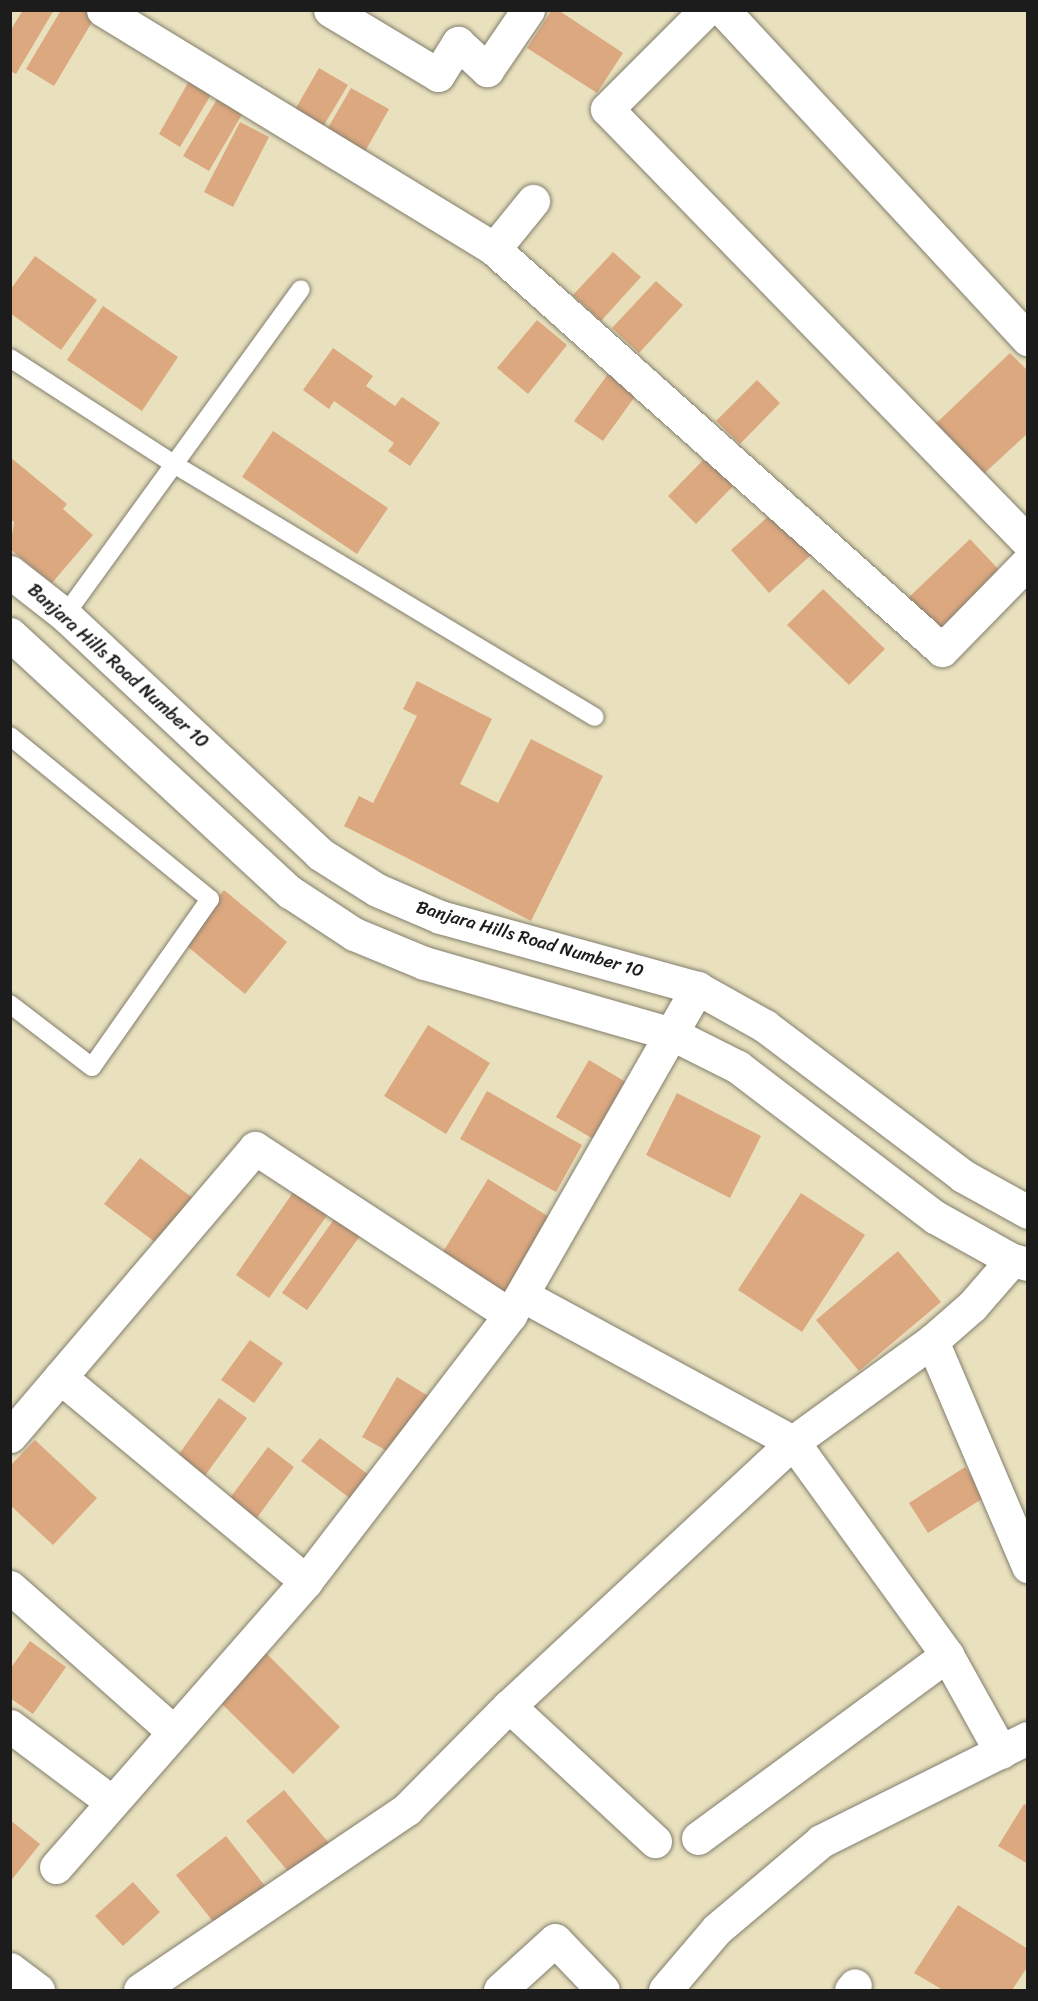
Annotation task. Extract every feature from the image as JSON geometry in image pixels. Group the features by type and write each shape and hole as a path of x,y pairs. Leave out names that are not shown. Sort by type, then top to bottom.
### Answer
{"street":[{"path":"103,10 494,249 942,651 1028,562"},
{"path":"330,10 438,75 458,43 487,70 528,10"},
{"path":"706,10 607,109 1028,542"},
{"path":"723,10 1028,339"},
{"path":"494,249 533,201"},
{"name":"Banjara Hills Road Number 10","path":"10,572 65,615 321,854 377,890 440,917 697,988 765,1026 963,1176 1028,1212"},
{"path":"10,634 290,892 354,934 424,963 672,1034 738,1067 935,1217 1020,1262 932,1341 793,1442 509,1706 408,1809 140,1990"},
{"path":"56,1867 306,1581 517,1305 697,988"},
{"path":"15,1421 60,1377 255,1148 517,1305 793,1442 946,1655 1014,1745 821,1841 717,1929 665,1990"},
{"path":"932,1341 1028,1566"},
{"path":"60,1377 306,1581"},
{"path":"10,1587 174,1732"},
{"path":"698,1838 946,1655"},
{"path":"509,1706 655,1841"},
{"path":"10,1726 112,1802"},
{"path":"500,1990 555,1940 603,1990"},
{"path":"10,1969 38,1990"}],"lane":[{"path":"65,615 172,463 301,289"},
{"path":"10,358 172,463 595,717"},
{"path":"10,736 210,899 92,1067 10,1004"}],"building":[{"path":"23,10 54,10 16,74 10,71 10,31"},
{"path":"61,10 84,10 95,17 54,86 26,69"},
{"path":"552,10 558,10 623,53 597,93 527,48"},
{"path":"319,68 348,85 321,130 293,113"},
{"path":"189,81 212,93 180,147 159,134"},
{"path":"351,88 389,109 363,155 325,133"},
{"path":"219,96 244,111 209,171 183,156"},
{"path":"240,122 269,137 233,207 204,192"},
{"path":"613,252 641,277 601,321 573,295"},
{"path":"35,256 97,300 61,350 10,313 10,290"},
{"path":"656,281 683,305 639,353 612,328"},
{"path":"103,306 178,357 142,411 67,360"},
{"path":"537,320 567,345 528,394 497,368"},
{"path":"333,348 373,376 366,386 395,406 402,397 440,423 410,466 388,451 394,443 334,401 329,409 303,390"},
{"path":"1010,353 1028,371 1028,433 977,480 929,430"},
{"path":"608,374 636,395 603,441 574,421"},
{"path":"757,380 780,403 740,444 716,421"},
{"path":"273,431 388,508 357,554 242,477"},
{"path":"712,451 740,479 696,524 668,496"},
{"path":"10,457 67,504 63,509 93,535 52,583 10,549 14,522 10,519"},
{"path":"773,512 811,555 769,593 731,550"},
{"path":"970,539 1000,571 937,631 907,599"},
{"path":"823,589 885,649 849,685 787,625"},
{"path":"417,681 492,719 460,784 498,803 531,739 603,776 531,921 344,826 359,796 373,803 417,716 403,709"},
{"path":"224,890 287,942 245,994 182,942"},
{"path":"428,1025 490,1063 446,1134 384,1096"},
{"path":"589,1060 629,1084 595,1140 556,1117"},
{"path":"487,1091 582,1145 556,1192 460,1139"},
{"path":"677,1093 761,1136 730,1198 646,1155"},
{"path":"140,1158 194,1199 159,1245 104,1204"},
{"path":"488,1179 551,1218 505,1294 441,1255"},
{"path":"294,1191 328,1214 269,1298 236,1275"},
{"path":"801,1193 865,1235 802,1332 738,1290"},
{"path":"337,1215 362,1233 307,1310 282,1293"},
{"path":"898,1251 941,1302 859,1371 816,1320"},
{"path":"250,1340 283,1363 254,1403 221,1380"},
{"path":"397,1377 430,1397 396,1456 362,1437"},
{"path":"219,1398 247,1418 204,1477 177,1457"},
{"path":"320,1438 378,1482 360,1506 301,1461"},
{"path":"35,1440 97,1498 53,1545 10,1505 10,1466"},
{"path":"268,1447 294,1467 251,1526 224,1506"},
{"path":"965,1467 985,1497 928,1533 909,1503"},
{"path":"30,1641 66,1667 33,1714 10,1698 10,1669"},
{"path":"265,1652 340,1727 293,1774 218,1700"},
{"path":"284,1790 334,1849 296,1881 246,1821"},
{"path":"1024,1804 1028,1806 1028,1864 998,1846"},
{"path":"10,1820 40,1844 10,1882"},
{"path":"226,1836 272,1895 223,1934 176,1875"},
{"path":"133,1882 160,1912 123,1946 95,1916"},
{"path":"958,1905 1028,1949 1028,1966 1012,1990 943,1990 914,1973"}]}
